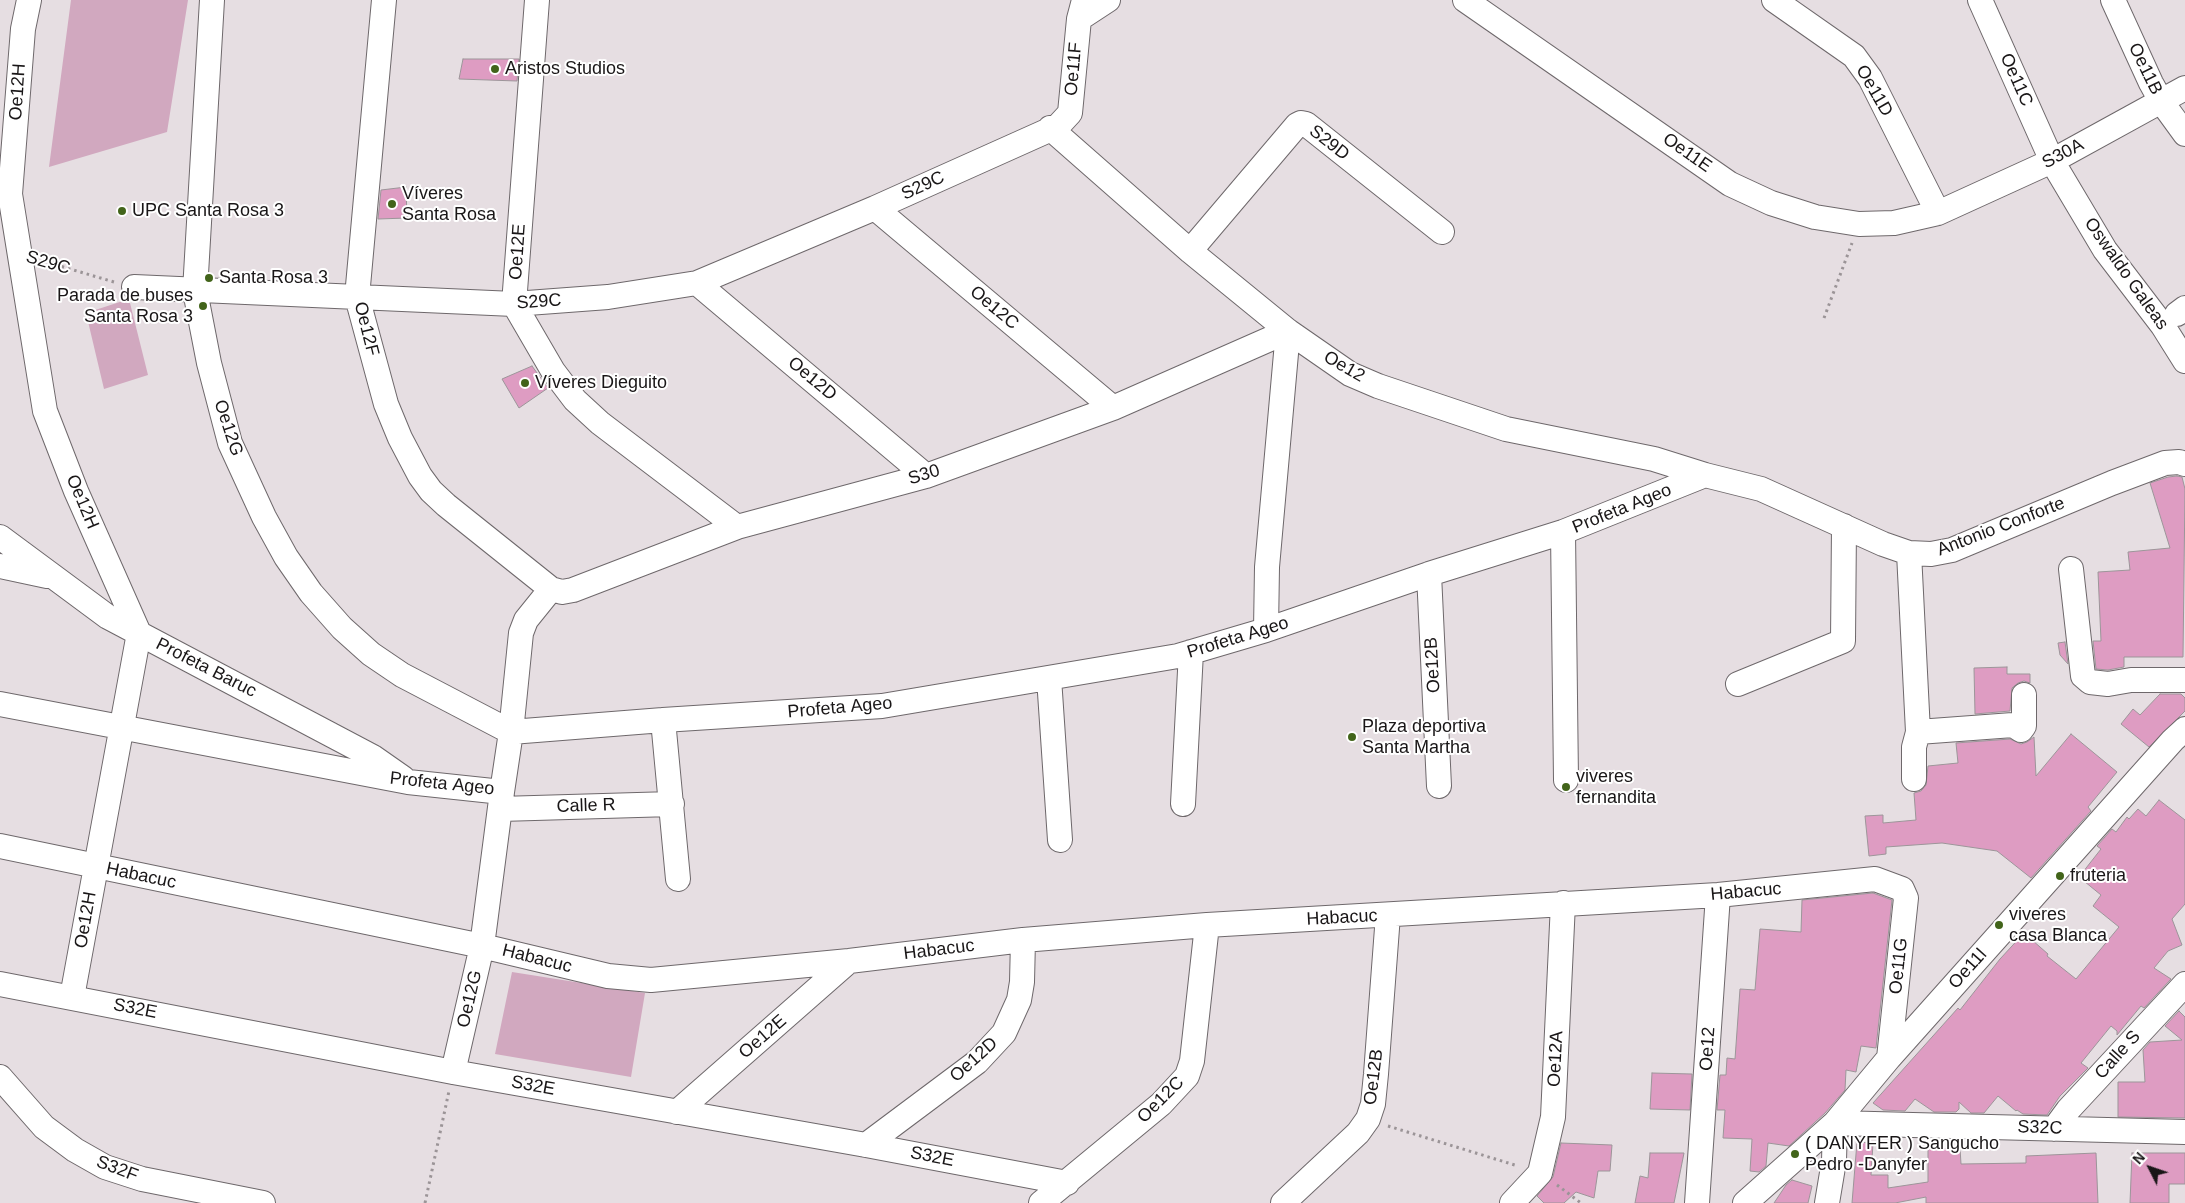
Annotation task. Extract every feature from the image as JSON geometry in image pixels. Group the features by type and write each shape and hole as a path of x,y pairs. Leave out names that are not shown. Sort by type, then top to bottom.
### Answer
{"street":[{"name":"Oe12H","path":"29,0 23,29 10,194 10,254 45,411 76,491 139,633 120,726 72,997"},
{"name":"Oe12G","path":"212,0 195,291 209,363 230,443 264,517 286,557 311,593 342,628 371,654 438,695 511,732"},
{"name":"Oe12F","path":"384,0 357,297 392,422 420,476 431,491 551,589"},
{"name":"Oe12E","path":"537,0 514,304 554,371 575,400 600,423 737,527"},
{"path":"1081,9 1108,0"},
{"name":"Oe11D","path":"1774,0 1854,56 1870,78 1938,213"},
{"name":"Oe11C","path":"1980,0 2052,161"},
{"name":"Oe11B","path":"2113,0 2161,101 2185,134"},
{"name":"Oe11E","path":"1474,2 1730,184 1771,203 1815,217 1859,224 1894,223 1938,213"},
{"name":"Oe11F","path":"1050,128 1058,126 1070,113 1081,9"},
{"name":"S30A","path":"1938,213 2052,161 2185,88"},
{"name":"S29D","path":"1190,251 1297,125 1301,123 1306,124 1442,232"},
{"name":"S29C","path":"134,288 514,304 608,297 698,283 875,208 1050,128"},
{"name":"Oe12","path":"1050,128 1190,251 1288,331 1346,372 1386,389 1506,429 1638,455 1669,463 1705,476"},
{"name":"Oswaldo Galeas","path":"2052,161 2105,250 2163,326 2185,361"},
{"name":"Oe12C","path":"875,208 1113,408"},
{"name":"Oe12D","path":"698,283 926,476"},
{"path":"1266,630 1267,567 1288,331"},
{"name":"S30","path":"551,589 562,592 579,588 737,527 926,476 1113,408 1288,331"},
{"name":"Antonio Conforte","path":"1705,476 1761,489 1883,544 1909,553 1931,554 1952,550 2112,483 2166,463 2179,462 2185,464"},
{"name":"Profeta Ageo","path":"0,704 501,801 511,732 882,706 1178,656 1266,630 1428,574 1563,532 1705,476"},
{"path":"1738,684 1843,641 1844,526"},
{"path":"1563,532 1566,780"},
{"path":"0,537 54,577"},
{"path":"1909,553 1918,732 1914,746 1914,779"},
{"name":"Profeta Baruc","path":"0,566 54,577 96,609 373,757 408,782"},
{"path":"2071,569 2082,676 2090,682 2108,684 2131,680 2185,680"},
{"name":"Oe12B","path":"1428,574 1439,786"},
{"path":"511,732 523,626 551,589"},
{"path":"1183,804 1191,652"},
{"path":"1048,678 1060,840"},
{"path":"1918,732 2013,725 2022,730 2024,726 2024,694"},
{"path":"663,720 678,879"},
{"name":"Oe11l","path":"1746,1203 1835,1123 1889,1058 2173,740 2185,730"},
{"name":"Oe12G","path":"453,1072 482,946 501,801"},
{"name":"Calle R","path":"501,801 672,804"},
{"name":"Habacuc","path":"0,846 482,946 608,976 651,980 849,961 1022,940 1208,925 1718,895 1875,879 1890,883"},
{"name":"Oe11G","path":"1889,1058 1906,898 1902,888 1890,883"},
{"name":"Oe12","path":"1697,1203 1718,895"},
{"name":"Oe12A","path":"1512,1203 1540,1173 1553,1117 1563,903"},
{"name":"Oe12B","path":"1283,1203 1358,1133 1368,1120 1373,1104 1376,1074 1388,915"},
{"name":"Oe12C","path":"1041,1203 1161,1104 1187,1076 1192,1061 1208,925"},
{"name":"Oe12D","path":"866,1145 976,1062 1004,1033 1019,1000 1022,982 1022,940"},
{"name":"Oe12E","path":"677,1112 849,961"},
{"name":"S32E","path":"0,984 453,1072 866,1145 1067,1183"},
{"name":"Calle S","path":"2054,1129 2075,1103 2185,984"},
{"name":"S32F","path":"0,1077 44,1127 74,1150 105,1167 142,1179 263,1203"},
{"path":"1828,1203 1834,1160 1835,1123"},
{"name":"S32C","path":"1835,1123 2185,1132"}],"path":[{"path":"1824,318 1859,224"},
{"name":"S29C","path":"10,254 134,288"},
{"path":"425,1203 453,1072"},
{"path":"1368,1120 1540,1173 1581,1203"}],"shaded area":[{"path":"71,0 188,0 167,132 49,167"},
{"path":"129,299 148,375 104,389 86,313"},
{"path":"512,972 645,993 631,1077 495,1054"}],"building":[{"name":"Aristos Studios","path":"463,59 519,59 517,81 459,79"},
{"name":"Víveres Santa Rosa","path":"406,187 407,218 378,219 381,190"},
{"name":"Víveres Dieguito","path":"532,366 548,388 519,408 502,379"},
{"path":"2177,476 2182,477 2185,489 2183,657 2124,657 2124,667 2108,670 2096,669 2093,641 2101,641 2098,572 2130,570 2128,552 2170,548 2150,483"},
{"path":"2065,642 2068,664 2060,655 2058,643"},
{"path":"2007,667 2007,674 2030,674 2030,683 2024,681 2012,688 2010,711 1975,714 1974,668"},
{"path":"2160,694 2181,694 2185,698 2185,711 2149,747 2121,724 2133,709 2140,715"},
{"path":"2071,734 2117,772 2088,807 2091,811 2031,878 1997,851 1942,843 1886,847 1886,854 1869,856 1865,816 1883,815 1883,823 1916,820 1914,793 1921,791 1926,785 1928,766 1958,763 1956,743 2010,739 2021,744 2034,737 2036,776"},
{"path":"2159,800 2185,820 2185,904 2172,919 2182,945 2168,951 2154,968 2171,979 2144,1008 2141,1006 2117,1035 2117,1031 2111,1026 2081,1063 2088,1068 2060,1096 2047,1115 2023,1114 2016,1111 1998,1096 1984,1113 1971,1113 1959,1102 1959,1109 1956,1112 1934,1112 1915,1099 1905,1111 1883,1110 1873,1103 1958,1008 1960,1010 2000,959 2024,933 2048,954 2047,956 2076,979 2119,927 2093,906 2101,895 2079,877 2101,849 2097,846 2112,829 2116,832 2127,817 2129,819 2138,809 2146,816"},
{"path":"1873,893 1892,900 1876,1048 1861,1046 1856,1072 1846,1070 1845,1090 1825,1113 1789,1146 1768,1143 1766,1166 1759,1172 1750,1171 1752,1139 1723,1138 1725,1110 1717,1110 1720,1075 1726,1075 1727,1058 1735,1059 1740,989 1755,990 1760,929 1801,932 1802,900"},
{"path":"2179,1011 2185,1017 2185,1118 2118,1117 2118,1082 2145,1082 2143,1050 2150,1042 2182,1040 2165,1026"},
{"path":"1652,1073 1692,1074 1690,1110 1650,1109"},
{"path":"1857,1142 1873,1143 1871,1175 1888,1175 1888,1188 1928,1182 1928,1149 1960,1148 1961,1164 2026,1163 2026,1156 2096,1153 2098,1203 1926,1203 1926,1197 1895,1203 1852,1203"},
{"path":"1561,1143 1612,1145 1610,1171 1598,1171 1594,1198 1576,1192 1564,1203 1544,1203 1537,1196 1553,1177"},
{"path":"1650,1153 1684,1153 1674,1203 1635,1203 1640,1176 1648,1178"},
{"path":"2132,1153 2185,1153 2185,1184 2169,1184 2169,1203 2130,1203"},
{"path":"1792,1180 1812,1186 1808,1203 1774,1203 1786,1185"}],"place":[{"name":"Aristos Studios","path":"495,69"},
{"name":"Víveres Santa Rosa","path":"392,204"},
{"name":"UPC Santa Rosa 3","path":"122,211"},
{"name":"Santa Rosa 3","path":"209,278"},
{"name":"Parada de buses Santa Rosa 3","path":"203,306"},
{"name":"Víveres Dieguito","path":"525,383"},
{"name":"Plaza deportiva Santa Martha","path":"1352,737"},
{"name":"viveres fernandita","path":"1566,787"},
{"name":"fruteria","path":"2060,876"},
{"name":"viveres casa Blanca","path":"1999,925"},
{"name":"( DANYFER ) Sangucho Pedro -Danyfer","path":"1795,1154"}]}
